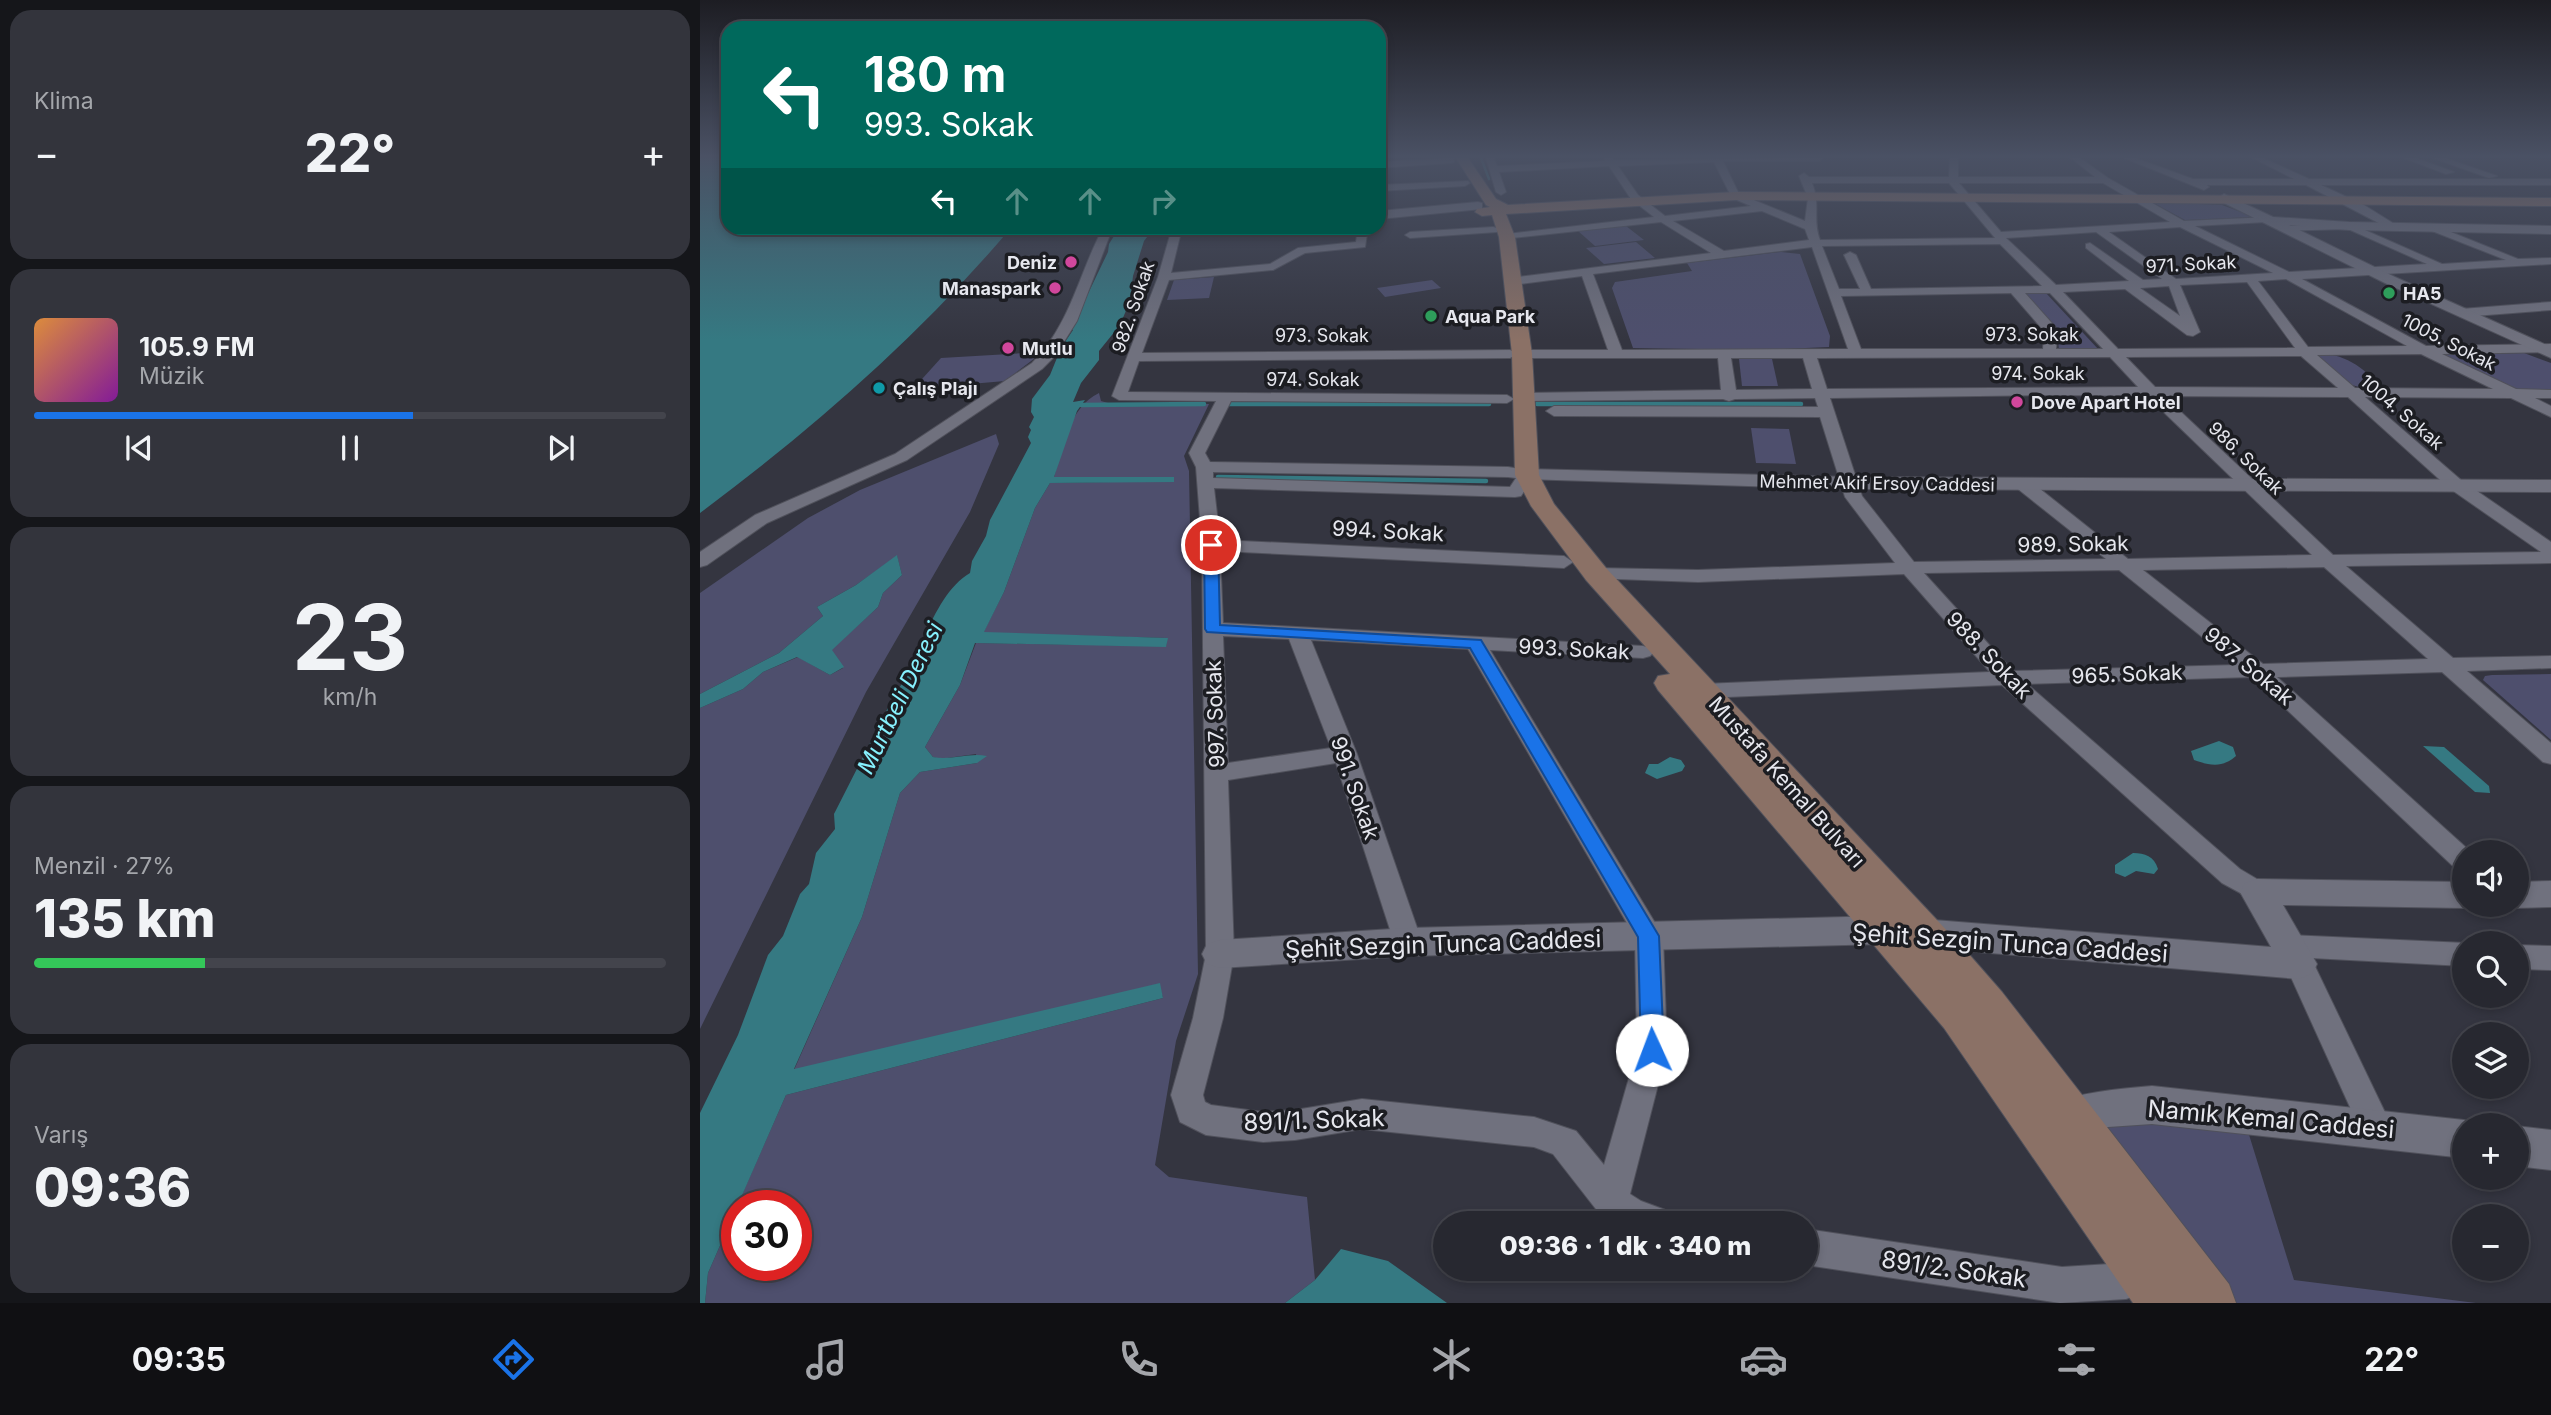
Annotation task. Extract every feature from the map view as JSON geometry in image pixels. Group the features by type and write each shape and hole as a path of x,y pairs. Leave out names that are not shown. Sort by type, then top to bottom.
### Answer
{"main road":[{"name":"Mustafa Kemal Bulvarı","path":"1498,219 1513,281 1517,480 1564,562 2210,1303"},
{"name":"Mustafa Kemal Bulvarı","path":"1500,234 1496,236 1516,354"},
{"name":"Mustafa Kemal Bulvarı","path":"1517,480 1544,506 1596,573 1926,934 1987,1005 2154,1289"}],"street":[{"path":"1410,235 1500,234 1674,219"},
{"path":"1788,219 1810,227"},
{"path":"1811,219 1810,227 1817,249 1856,354"},
{"name":"986. Sokak","path":"1984,219 2152,393 2246,485 2444,664 2551,756"},
{"name":"1005. Sokak","path":"2175,219 2288,276 2422,349 2551,412"},
{"path":"2270,219 2390,280 2548,350"},
{"path":"2378,219 2392,227"},
{"path":"1664,220 1720,253"},
{"path":"1817,249 1850,255 2005,243 2100,230 2182,223 2551,230"},
{"path":"2349,226 2442,266"},
{"path":"2431,227 2551,274"},
{"path":"2100,230 2173,282 2203,353"},
{"path":"700,561 761,519 901,457 1052,353 1080,296 1105,235"},
{"name":"982. Sokak","path":"1175,235 1164,276 1119,396 1223,403"},
{"path":"1164,276 1273,267 1302,250 1362,245 1363,235"},
{"path":"1513,281 1720,253 2005,243"},
{"path":"2090,246 2192,332"},
{"path":"1850,255 1867,292"},
{"name":"971. Sokak","path":"1832,293 2053,289 2551,261"},
{"path":"2390,280 2539,269"},
{"path":"1586,272 1616,352"},
{"name":"1004. Sokak","path":"2250,278 2304,351 2352,395 2455,484 2551,550"},
{"path":"2015,290 2051,330 2049,354"},
{"path":"2461,313 2551,306"},
{"name":"973. Sokak","path":"1135,358 1616,352 2049,354 2548,350"},
{"path":"1724,353 1730,397"},
{"name":"988. Sokak","path":"1809,354 1822,404 1854,497 1909,568 2007,678 2231,876 2257,892"},
{"name":"974. Sokak","path":"1515,404 1730,397 1822,404 2042,391 2352,395 2551,394"},
{"path":"1223,403 1822,404"},
{"name":"997. Sokak","path":"1220,954 1211,545 1205,475 1197,453 1223,403"},
{"path":"1205,475 1517,480"},
{"name":"Mehmet Akif Ersoy Caddesi","path":"1517,480 2551,486"},
{"name":"987. Sokak","path":"2024,485 2258,670 2452,850"},
{"name":"994. Sokak","path":"1211,545 1564,562"},
{"name":"989. Sokak","path":"1596,573 1698,576 1909,568 2126,567 2551,557"},
{"name":"993. Sokak","path":"1212,629 1643,652"},
{"name":"991. Sokak","path":"1298,635 1345,754 1408,942"},
{"path":"1475,643 1649,936 1652,1050 1611,1201 1625,1211"},
{"name":"965. Sokak","path":"1703,691 2007,678 2551,662"},
{"path":"1218,773 1345,754"},
{"path":"2257,892 2452,895"},
{"path":"2257,892 2294,955 2376,1127"},
{"path":"2529,895 2551,894"},
{"name":"Şehit Sezgin Tunca Caddesi","path":"1220,954 1408,942 1884,930 2294,955"},
{"name":"891/1. Sokak","path":"1220,954 1208,1018 1187,1095 1191,1111 1206,1120 1263,1127 1295,1125 1362,1114 1534,1132 1564,1142 1611,1201"},
{"path":"2294,955 2452,954"},
{"path":"2529,957 2551,958"},
{"name":"Namık Kemal Caddesi","path":"2054,1121 2152,1105 2376,1127 2452,1137"},
{"path":"2529,1147 2551,1150"},
{"name":"891/2. Sokak","path":"1818,1249 2062,1284 2126,1281 2154,1289"}],"shaded area":[{"path":"1626,226 1644,240 1595,246 1578,231"},
{"path":"1636,242 1655,258 1604,264 1586,248"},
{"path":"1781,252 1800,254 1830,336 1829,347 1761,350 1633,348 1612,288 1615,282 1692,271 1687,263"},
{"path":"1214,277 1209,298 1167,300 1174,280"},
{"path":"1432,280 1441,288 1385,297 1377,288"},
{"path":"2023,292 2045,292 2099,350 2059,350 2057,331"},
{"path":"1043,352 1005,381 913,389 941,358"},
{"path":"2317,352 2335,355 2360,367 2379,388 2358,387 2335,376 2311,357"},
{"path":"2524,353 2551,363 2551,390 2513,390 2444,355"},
{"path":"1739,359 1772,359 1778,386 1742,386"},
{"path":"1099,393 1101,401 1108,403 1209,404 1184,456 1189,471 1198,974 1176,1041 1155,1165 1169,1177 1307,1197 1315,1280 1285,1303 705,1303 708,1273 721,1243 721,1281 812,1281 812,1190 744,1190 786,1095 1163,998 1159,984 794,1070 862,917 900,793 920,772 977,763 976,754 940,759 933,757 925,747 960,685 976,643 1166,646 1167,638 983,633 1004,592 1035,508 1050,483 1174,481 1174,477 1054,477 1069,429 1089,399"},
{"path":"1751,428 1789,429 1796,464 1756,463"},
{"path":"996,434 999,444 970,512 866,692 700,1029 700,708 743,689 763,672 798,657 830,675 843,668 831,650 878,607 883,593 902,575 897,556 856,585 817,607 823,616 779,653 700,694 700,593 808,518 860,490"},
{"path":"2551,674 2551,740 2483,680 2485,676 2492,675"},
{"path":"2111,1118 2246,1125 2294,1280 2476,1303 2230,1303 2103,1124"}],"water":[{"path":"700,219 721,219 721,235 1005,235 940,306 864,379 783,448 700,513"},
{"name":"Murtbeli Deresi","path":"1115,235 1149,235 1144,241 1133,276 1130,301 1120,325 1099,351 1099,360 1081,383 1073,402 1085,400 1077,411 1054,477 1174,477 1174,482 1050,483 1035,508 1004,592 984,632 1168,638 1166,647 975,643 960,685 925,747 933,757 987,756 977,763 920,772 900,793 862,917 794,1069 1160,983 1163,998 786,1095 744,1190 721,1190 721,1243 708,1273 705,1303 700,1303 700,1113 738,1035 768,955 783,936 800,894 809,884 816,853 835,829 834,814 896,692 920,659 929,637 925,635 938,609 949,592 970,573 972,561 986,536 990,520 1031,443 1028,437 1034,417 1031,412 1032,399 1050,375"},
{"path":"897,555 902,575 883,593 878,607 832,650 844,667 830,675 797,657 763,672 743,689 700,708 700,694 779,653 823,616 817,607 856,585"},
{"path":"2219,741 2233,747 2236,756 2226,763 2216,765 2194,760 2191,751"},
{"path":"2423,746 2444,747 2489,786 2490,793 2475,792"},
{"path":"1670,757 1681,760 1685,766 1682,771 1657,779 1645,773 1649,764 1658,764"},
{"path":"2133,853 2151,858 2158,869 2154,874 2136,871 2125,877 2115,873 2115,865"},
{"path":"1341,1249 1388,1261 1447,1303 1285,1303 1315,1280"}],"waterway":[{"path":"1081,405 1204,404"},
{"path":"1228,404 1489,404"},
{"path":"1537,404 1801,404"},
{"path":"1218,477 1486,481"}],"place":[{"name":"Deniz","path":"1071,262"},
{"name":"Manaspark","path":"1055,288"},
{"name":"HA5","path":"2389,293"},
{"name":"Aqua Park","path":"1431,316"},
{"name":"Mutlu","path":"1008,348"},
{"name":"Çalış Plajı","path":"879,388"},
{"name":"Dove Apart Hotel","path":"2017,402"}],"route":[{"path":"1211,545 1212,629 1475,643 1649,936 1652,1050"}]}
